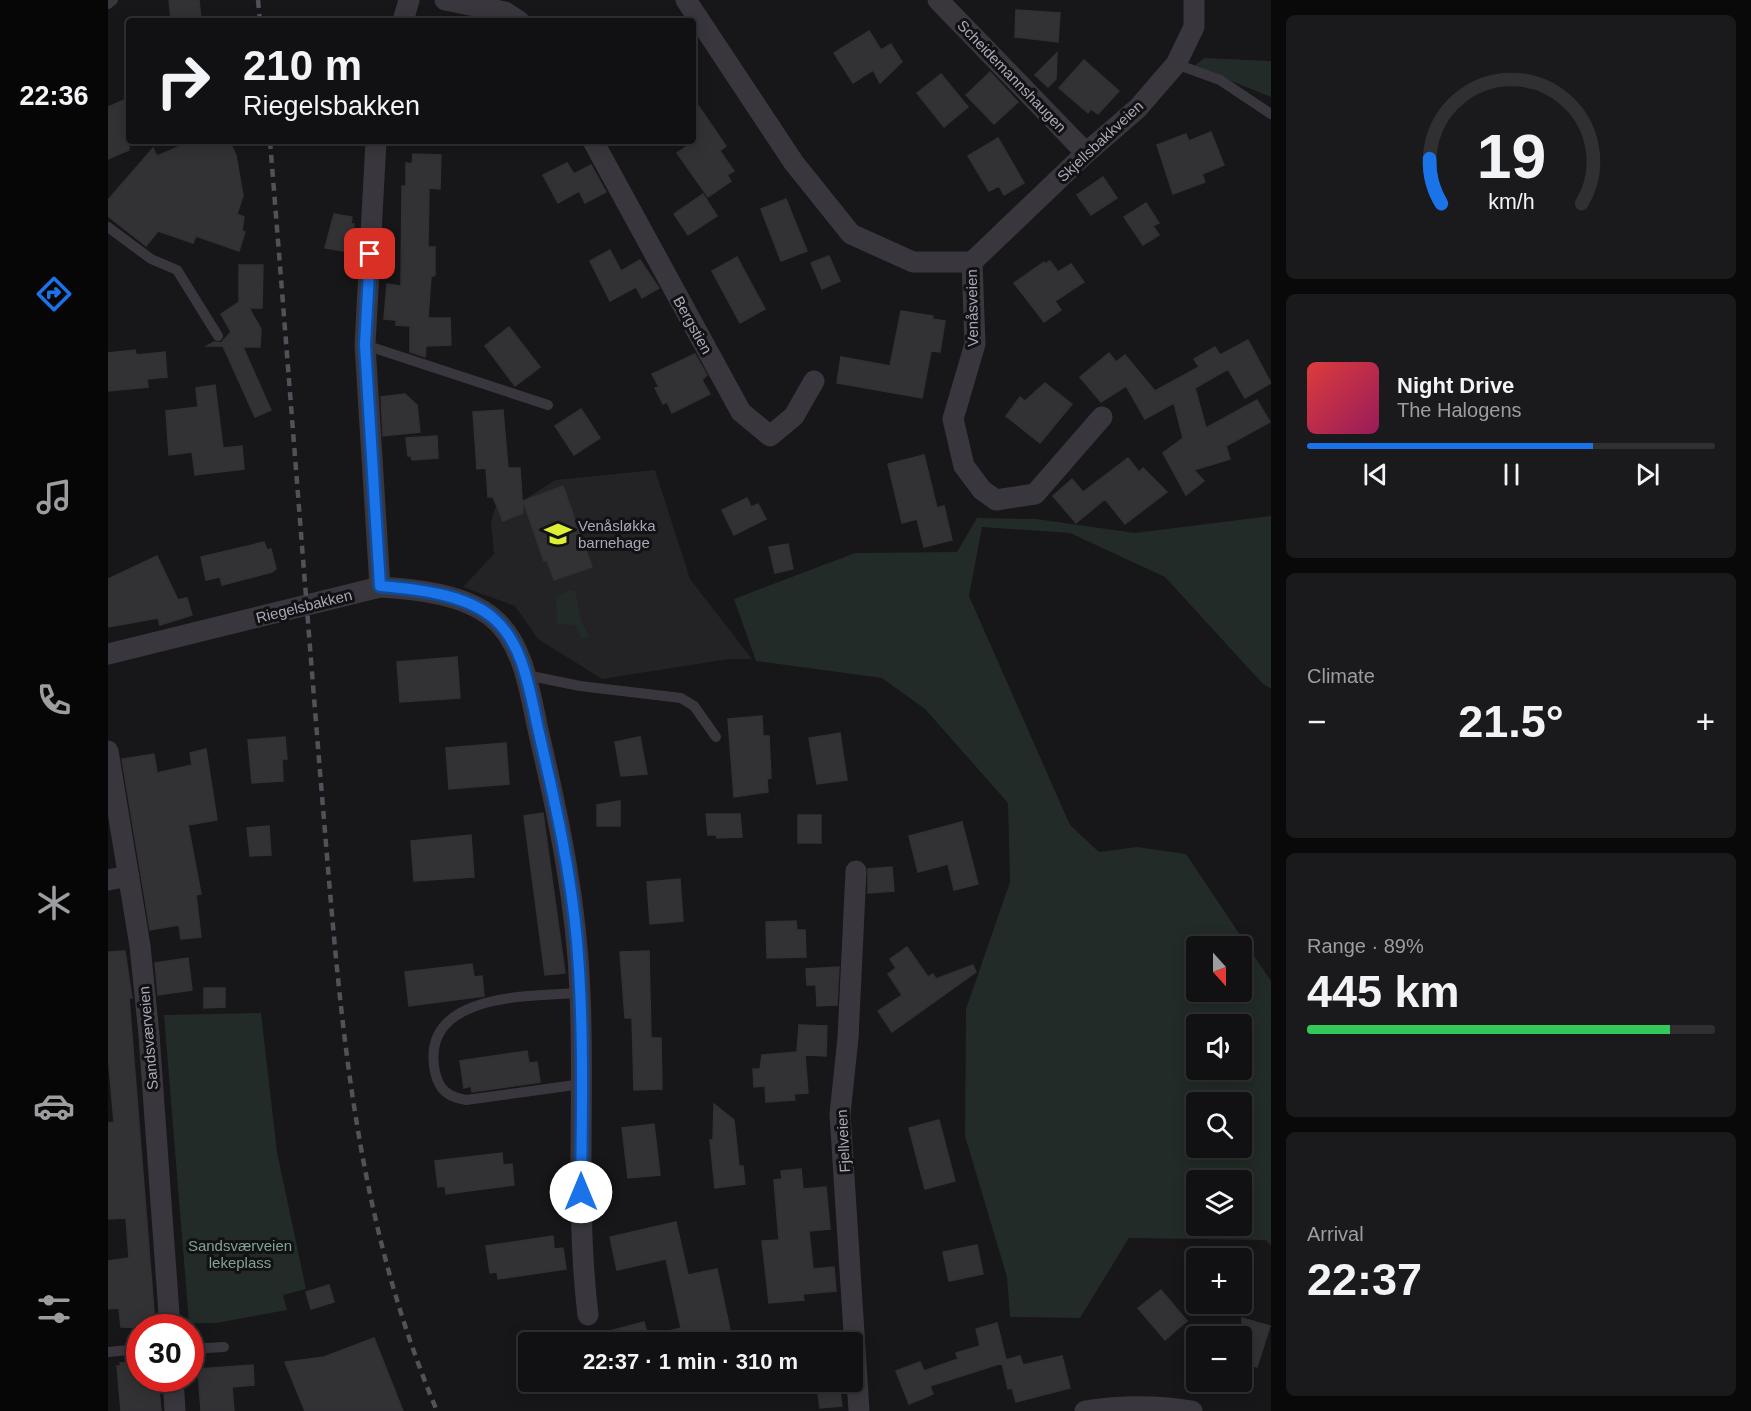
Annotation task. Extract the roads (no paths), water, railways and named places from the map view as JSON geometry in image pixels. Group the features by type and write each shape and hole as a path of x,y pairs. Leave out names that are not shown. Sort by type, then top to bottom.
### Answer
{"street":[{"path":"404,18 409,0"},
{"path":"445,0 505,12 514,18"},
{"name":"Venåsveien","path":"686,0 794,163 851,234 913,262 972,262 975,344 953,419 964,466 982,490 996,500 1035,494 1102,417"},
{"name":"Scheidemannshaugen","path":"938,0 1086,153"},
{"name":"Skjellsbakkveien","path":"972,262 1086,153 1138,108 1176,63 1194,27 1194,0"},
{"path":"376,144 365,345 380,586"},
{"name":"Bergstien","path":"595,144 741,412 770,436 794,416 814,381"},
{"name":"Riegelsbakken","path":"108,654 380,586 413,589 468,603 493,618 512,642 526,675 571,887 580,993 581,1256 588,1315"},
{"name":"Sandsværveien","path":"108,751 129,876 149,1035 169,1314"},
{"name":"Fjellveien","path":"856,872 848,1038 840,1114 859,1411"},
{"path":"108,880 129,876"},
{"path":"174,1392 176,1411"},
{"path":"1085,1411 1122,1405 1155,1405 1192,1411"}],"lane":[{"path":"108,4 113,0"},
{"path":"1176,63 1220,80 1271,114"},
{"path":"108,228 151,259 177,270 218,336"},
{"path":"365,345 548,405"},
{"path":"526,675 590,687 681,698 694,706 716,737"},
{"path":"580,993 507,999 466,1010 450,1020 436,1036 432,1059 436,1077 444,1093 452,1098 466,1101 582,1084"},
{"path":"204,1348 224,1347"},
{"path":"108,1352 126,1350"}],"railway":[{"path":"258,0 260,18"},
{"path":"270,144 320,772 342,1017 366,1176 384,1255 407,1333 437,1411"}],"place":[{"name":"Venåsløkka barnehage","path":"558,534"}],"park label":[{"name":"Sandsværveien lekeplass","path":"240,1254"}]}
